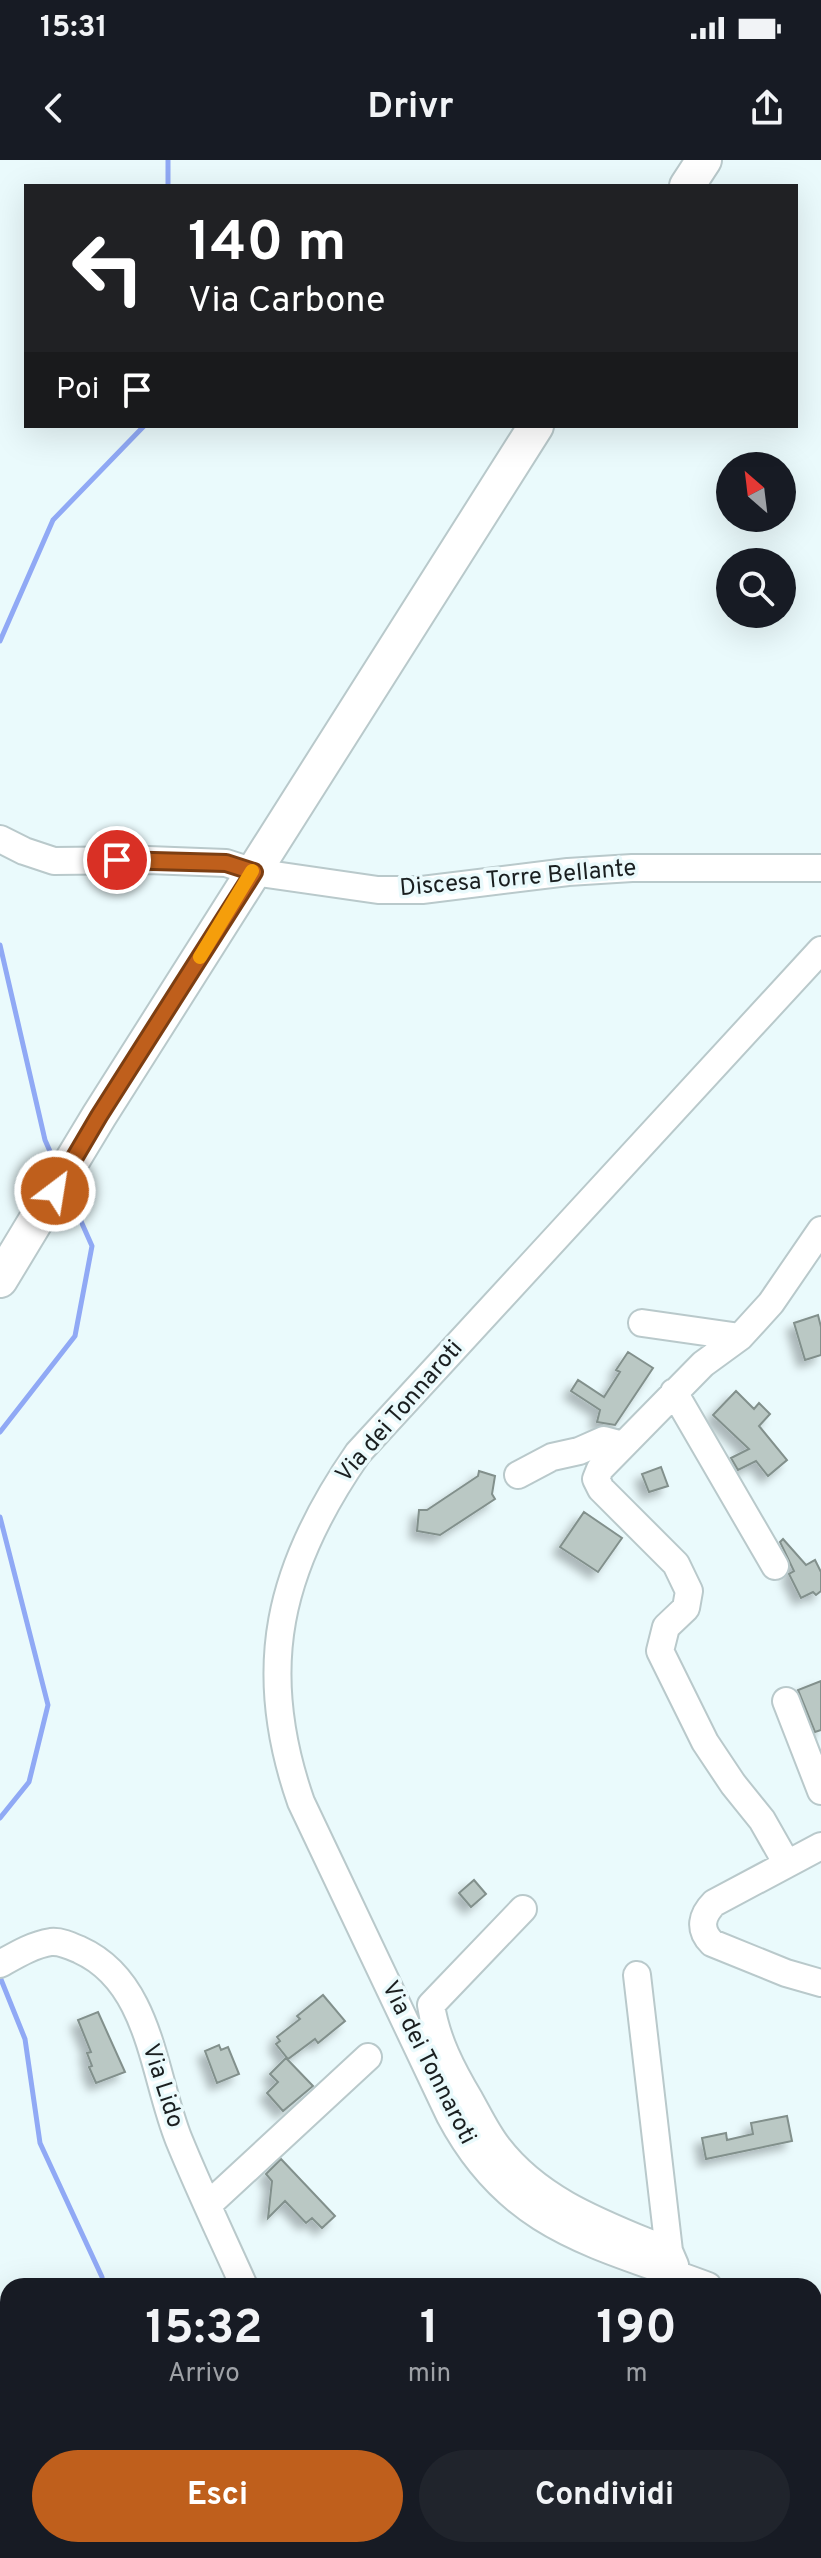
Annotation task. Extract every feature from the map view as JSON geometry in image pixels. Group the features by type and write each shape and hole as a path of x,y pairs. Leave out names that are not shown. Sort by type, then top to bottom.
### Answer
{"main road":[{"path":"688,184 704,160"},
{"path":"0,1280 99,1116 535,428"}],"street":[{"name":"Discesa Torre Bellante","path":"0,839 54,861 226,863 254,872 378,890 422,890 568,872 632,868 821,868"},
{"path":"784,868 821,882"},
{"name":"Via dei Tonnaroti","path":"687,2278 598,2247 539,2216 499,2184 480,2164 459,2133 301,1802 285,1749 280,1715 277,1683 280,1623 293,1574 317,1520 358,1453 819,951"},
{"path":"787,1864 762,1820 705,1742 660,1651 666,1627 686,1608 689,1591 676,1564 601,1489 596,1479 600,1469 674,1392 703,1364 740,1337 771,1303 821,1230"},
{"path":"642,1323 740,1337"},
{"path":"674,1392 775,1566"},
{"path":"518,1475 552,1457 579,1451 604,1440 623,1445"},
{"path":"786,1701 821,1791"},
{"path":"821,1846 714,1903 705,1912 702,1923 712,1943 786,1973 821,1983"},
{"path":"523,1909 431,2005 435,2030 459,2083 498,2148 532,2182 580,2215 669,2251"},
{"name":"Via Lido","path":"0,1964 31,1947 53,1942 65,1944 101,1961 121,1980 136,2007 178,2139 240,2278"},
{"path":"637,1975 669,2251 679,2275"},
{"path":"208,2205 368,2057"}],"building":[{"path":"818,1315 821,1355 805,1360 794,1323"},
{"path":"628,1352 653,1368 615,1425 597,1422 600,1410 571,1391 578,1380 604,1397"},
{"path":"736,1391 754,1409 759,1403 770,1414 759,1426 787,1460 768,1476 756,1461 738,1470 731,1458 749,1449 713,1415"},
{"path":"661,1467 668,1486 649,1492 642,1474"},
{"path":"479,1471 495,1476 492,1494 495,1499 440,1535 417,1531 419,1510 427,1510 478,1476"},
{"path":"584,1512 622,1538 598,1572 560,1547"},
{"path":"783,1539 806,1565 815,1560 821,1572 821,1591 816,1595 813,1592 801,1598 789,1574 794,1571 780,1542"},
{"path":"821,1681 821,1730 815,1732 798,1690"},
{"path":"474,1880 486,1894 471,1907 459,1893"},
{"path":"323,1995 345,2021 318,2043 315,2039 288,2059 276,2044 280,2041 277,2037"},
{"path":"98,2012 125,2072 96,2083 89,2067 92,2066 87,2053 91,2052 78,2020"},
{"path":"219,2045 221,2050 228,2047 239,2074 217,2083 205,2051"},
{"path":"286,2058 313,2086 283,2111 267,2093 278,2082 270,2074"},
{"path":"787,2116 792,2141 706,2159 702,2138 726,2133 727,2140 753,2134 751,2123"},
{"path":"281,2159 335,2216 322,2228 312,2218 306,2223 285,2201 268,2218 272,2181 266,2174"}],"waterway":[{"path":"168,160 168,184"},
{"path":"0,641 53,520 142,428"},
{"path":"0,945 45,1140 56,1165"},
{"path":"0,1432 75,1336 92,1246 68,1192"},
{"path":"0,1517 48,1705 29,1782 0,1818"},
{"path":"0,1977 25,2039 40,2143 102,2278"}],"slow traffic":[{"path":"200,957 252,871"}],"route":[{"path":"55,1191 254,872 226,863 117,860"}]}
